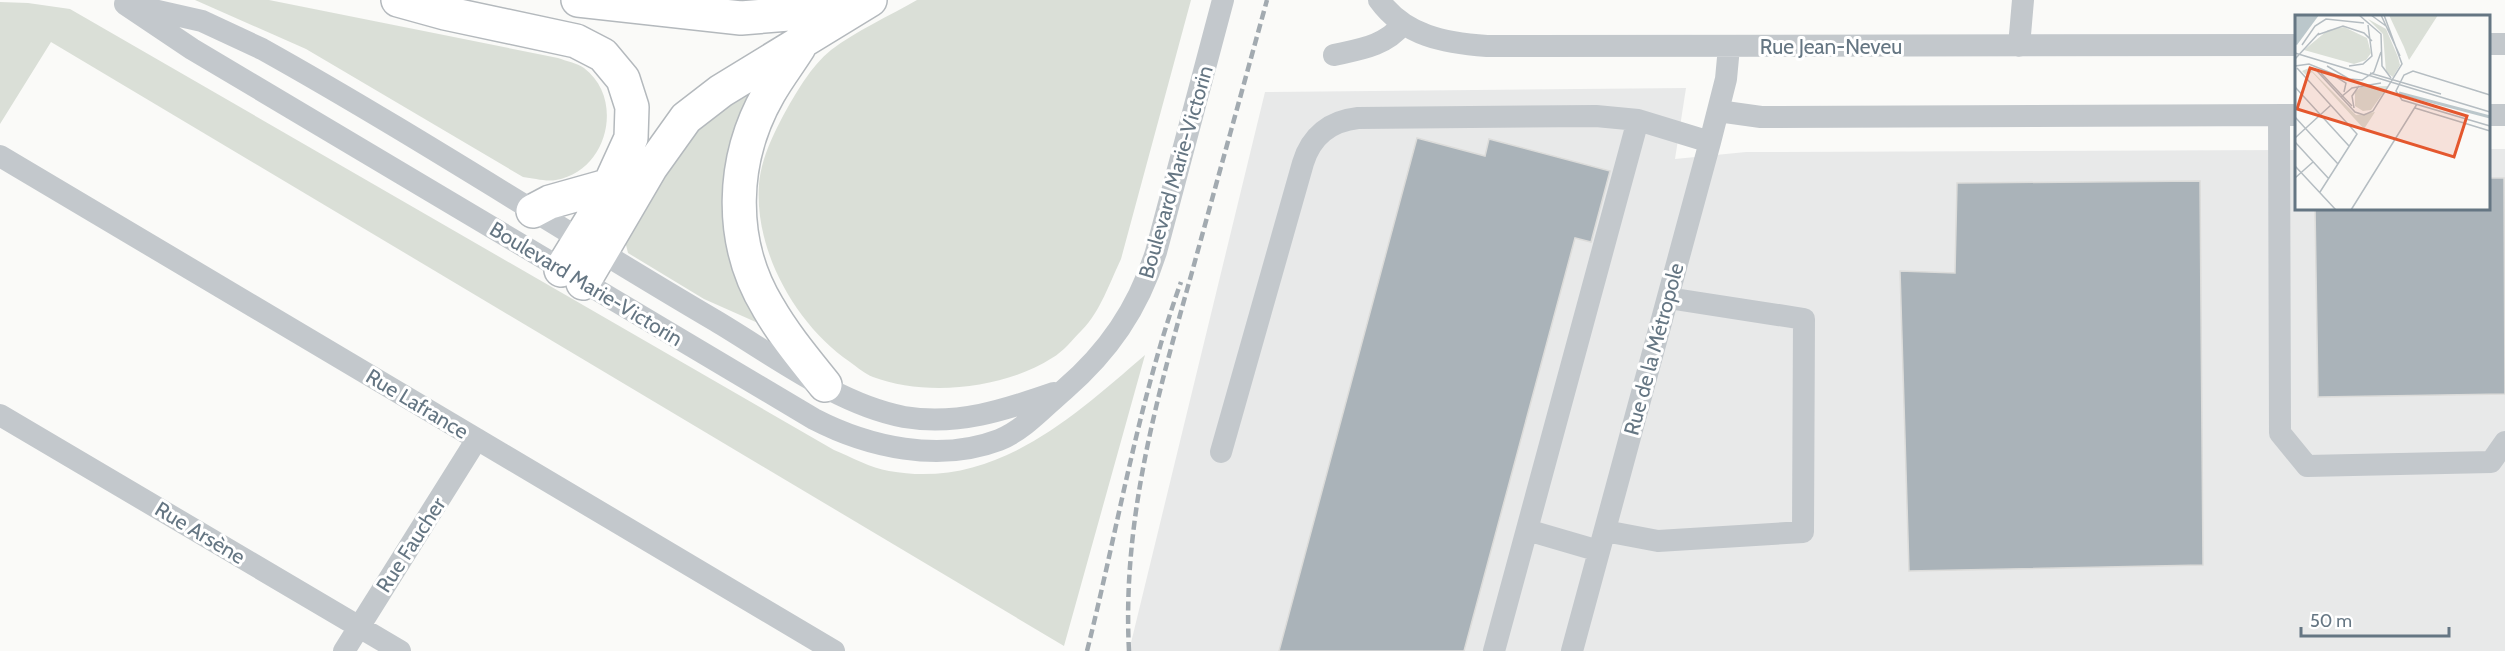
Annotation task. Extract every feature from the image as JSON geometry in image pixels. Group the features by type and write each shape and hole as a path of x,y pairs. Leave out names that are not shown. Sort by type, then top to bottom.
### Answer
{"highway":[{"path":"398,0 445,13 566,38 586,45 603,56 623,79 630,96 633,118 628,147 607,186 590,246"},
{"path":"578,0 698,15 752,18 801,13 848,0"},
{"path":"572,276 590,246 651,168 686,118 721,91 807,36 870,0"},
{"path":"807,36 769,92 751,132 740,171 739,210 746,254 760,292 787,335 825,385"},
{"path":"533,211 550,202 607,186"}],"street":[{"name":"Boulevard Marie-Victorin","path":"119,2 192,49 814,419 844,433 880,444 932,450 971,447 1000,440 1041,411 1109,346 1144,286 1184,151 1223,0"},
{"name":"Rue Jean-Neveu","path":"1379,0 1403,24 1440,40 1487,46 2295,45"},
{"path":"2019,46 2023,0"},
{"name":"Boulevard Marie-Victorin","path":"119,2 202,21 243,40 858,403 888,413 938,420 980,416 1064,390"},
{"path":"1334,55 1378,45 1388,40 1403,24"},
{"name":"Rue de la Métropole","path":"1572,651 1710,142 1728,70 1729,47"},
{"path":"1718,111 1761,117 2288,115 2280,433 2307,466 2491,462 2505,442"},
{"path":"1221,452 1303,163 1310,145 1321,132 1334,123 1358,118 1596,116 1638,120 1710,142"},
{"path":"1494,651 1638,120"},
{"name":"Rue Lafrance","path":"0,156 834,651"},
{"path":"1527,530 1602,541 1658,541 1803,532 1804,319 1668,298"},
{"name":"Rue Arsène","path":"0,415 400,651"},
{"name":"Rue Faucher","path":"344,651 477,439"}],"shaded area":[{"path":"195,0 269,0 571,62 584,68 597,81 604,97 607,115 605,132 599,149 588,163 574,174 556,180 523,177 306,49"},
{"path":"917,0 1191,0 1121,259 1099,306 1082,330 1052,358 1033,369 1011,377 964,387 917,387 873,377 830,346 812,328 782,284 771,260 759,209 760,175 768,149 788,108 810,72 841,43"},
{"path":"0,2 70,9 834,450 875,467 889,471 927,474 963,470 997,459 1029,444 1060,424 1145,355 1064,646 51,42 0,124"},
{"path":"753,87 746,102 745,296 758,323 704,299 628,253 624,237 698,124"},
{"path":"1686,88 1675,159 1746,152 2295,150 2295,210 2490,210 2490,149 2505,149 2505,651 1129,651 1265,92"}],"building":[{"path":"1417,138 1485,156 1489,139 1610,171 1591,242 1575,238 1464,651 1279,651"},
{"path":"2490,178 2504,178 2505,394 2318,397 2315,210 2490,210"},
{"path":"2200,181 2203,565 1909,571 1900,271 1955,273 1957,183"}],"railway":[{"path":"1129,651 1128,602 1131,554 1145,459 1166,366 1267,0"},
{"path":"1087,651 1129,465 1166,327 1181,282"}]}
